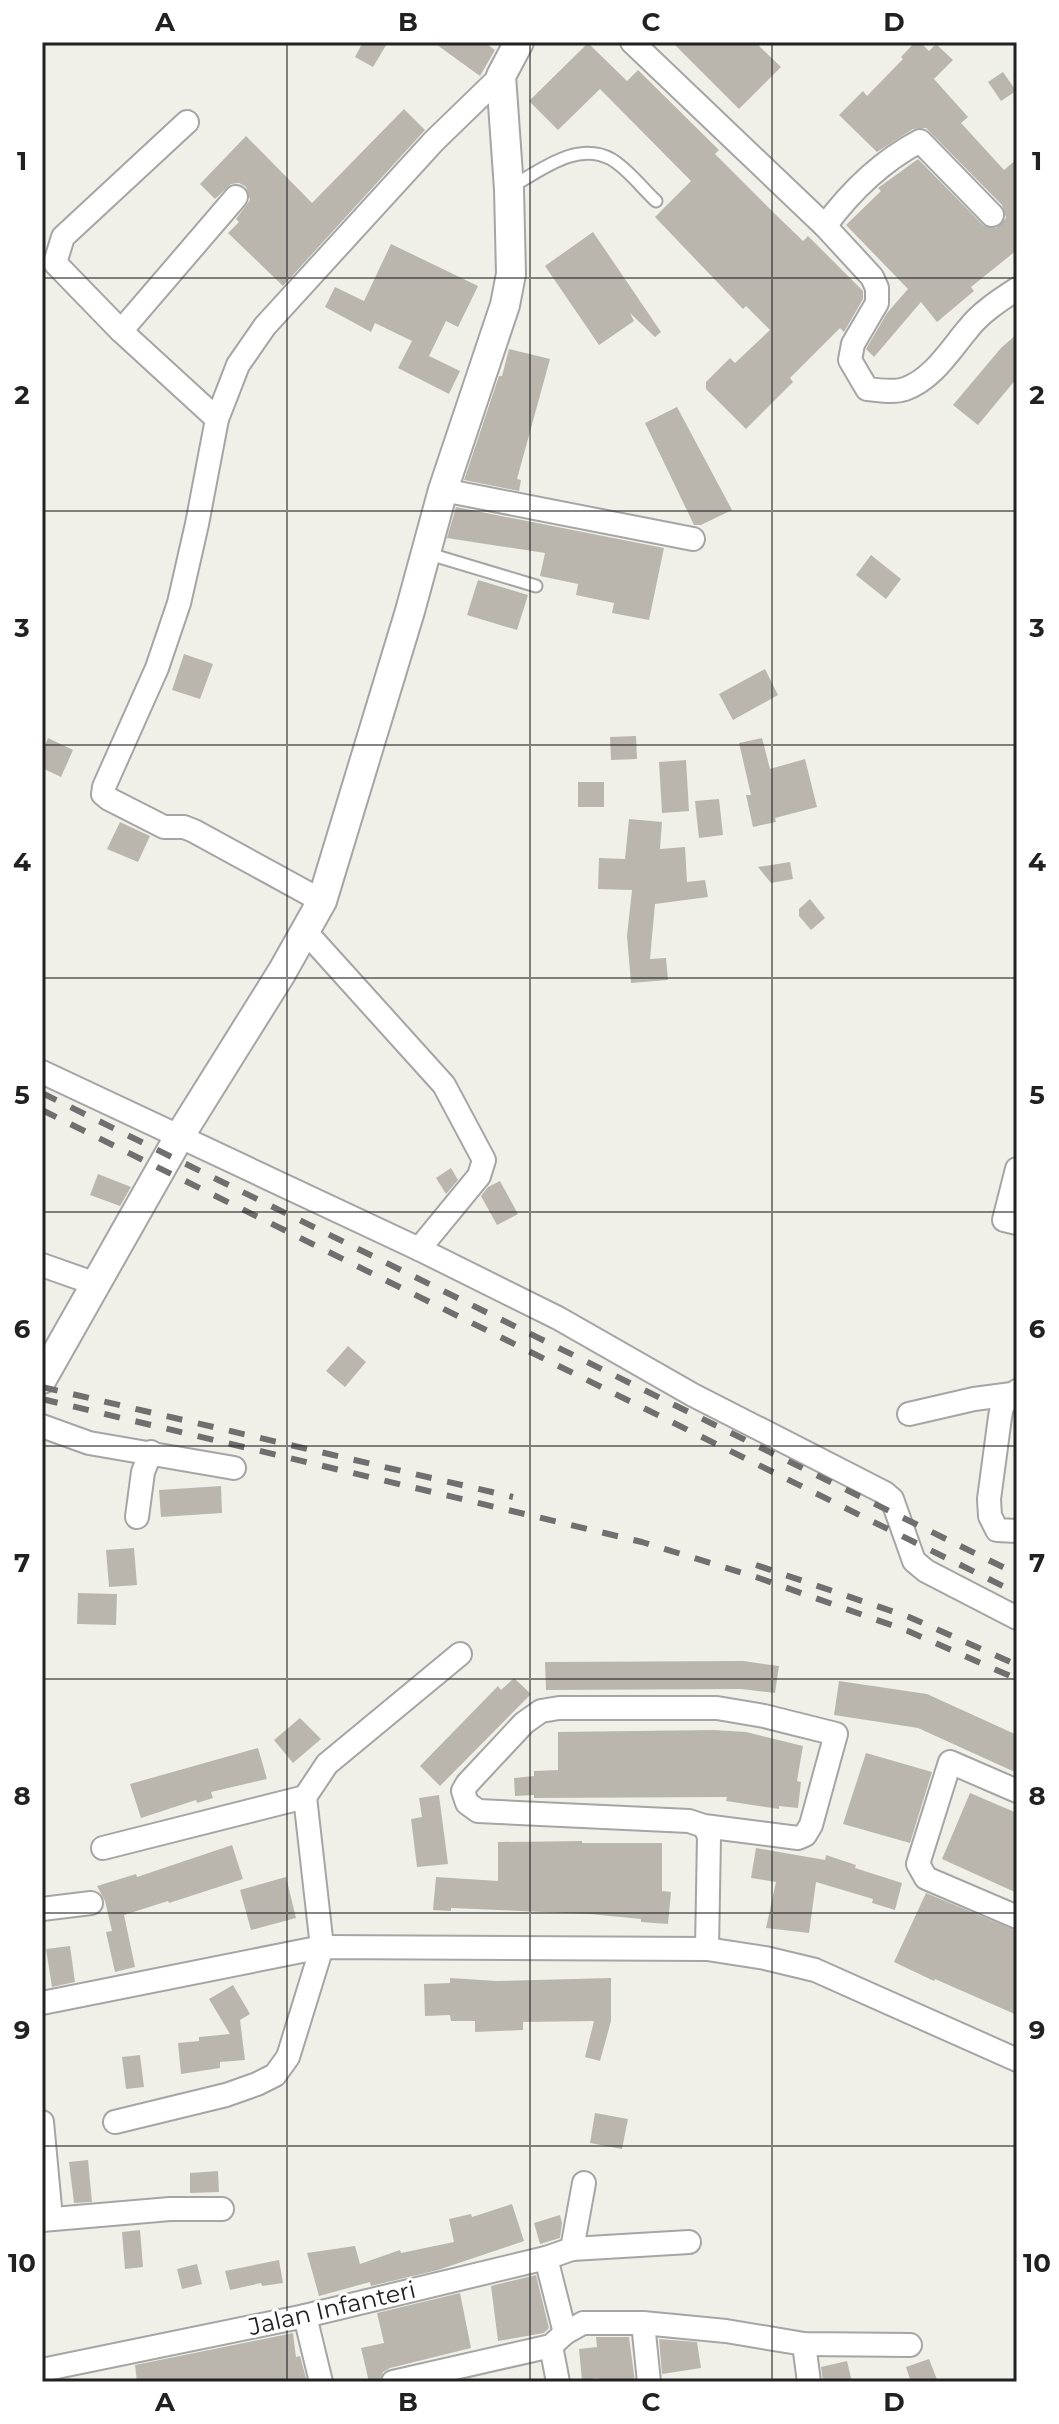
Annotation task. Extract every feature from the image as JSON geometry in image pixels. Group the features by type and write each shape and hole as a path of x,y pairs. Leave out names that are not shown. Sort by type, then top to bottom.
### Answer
{"street":[{"path":"322,901 194,831 184,827 164,827 103,794 157,668 179,603 217,419 238,365 265,326 434,141 501,76 519,42"},
{"path":"632,42 866,269 877,288 877,303 853,344 850,360 867,389 906,389 935,369 969,327 1017,289"},
{"path":"47,1369 179,1137 282,972 322,901 443,490 505,305 511,274 501,76"},
{"path":"187,122 63,237 55,263 121,331 217,419"},
{"path":"825,226 842,203 870,175 920,141 992,215"},
{"path":"121,331 236,197"},
{"path":"443,490 693,539"},
{"path":"305,931 444,1085 484,1160 479,1176 419,1249"},
{"path":"42,1072 419,1249 558,1318 693,1395 885,1493 892,1499 914,1561 926,1571 1017,1618"},
{"path":"1017,1169 1004,1220 1017,1223"},
{"path":"42,1265 96,1284"},
{"path":"909,1414 1015,1393"},
{"path":"1015,1393 1002,1406 989,1499 990,1516 997,1530 1017,1531"},
{"path":"42,1426 89,1443 234,1468"},
{"path":"137,1517 143,1472 151,1452"},
{"path":"115,2122 226,2095 275,2075 288,2057 322,1947 305,1797 327,1764 460,1654"},
{"path":"704,1826 798,1838 805,1835 811,1825 836,1734 717,1708 559,1708 541,1711 524,1723 463,1791 467,1803 478,1811 689,1821 704,1826 709,1836 707,1949"},
{"path":"1017,1791 950,1762 918,1864 926,1878 1017,1917"},
{"path":"103,1848 305,1797"},
{"path":"42,1909 91,1903"},
{"path":"42,2003 322,1947 707,1949 815,1970 1017,2060"},
{"path":"42,2122 46,2219 170,2209 222,2209"},
{"path":"572,2249 584,2183"},
{"name":"Jalan Infanteri","path":"51,2373 305,2316 546,2258 572,2249 689,2242"},
{"path":"546,2258 558,2339 558,2382"},
{"path":"305,2316 321,2382"},
{"path":"393,2382 558,2339 583,2323 643,2323 726,2331 804,2344 910,2345"},
{"path":"643,2323 649,2382"},
{"path":"804,2344 809,2382"}],"lane":[{"path":"509,189 568,155 591,151 613,160 656,201"},
{"path":"425,553 536,586"}],"building":[{"path":"363,42 388,42 373,67 355,57"},
{"path":"433,42 484,42 495,50 480,76"},
{"path":"672,42 755,42 781,67 739,109"},
{"path":"915,42 920,42 929,51 936,44 953,60 934,79 968,117 961,123 1004,170 1017,159 1017,250 971,287 974,291 937,322 921,302 874,357 866,349 887,313 908,289 846,225 881,191 878,188 918,159 983,225 996,228 1006,218 1002,205 926,128 913,129 877,152 839,115 863,91 867,96"},
{"path":"588,43 627,81 638,70 719,150 715,154 774,213 803,241 808,236 863,291 863,299 844,332 840,328 790,378 793,382 746,429 706,389 706,382 730,358 735,363 770,330 746,306 743,309 655,217 691,181 600,89 558,130 529,101"},
{"path":"1003,72 1016,91 1001,101 988,82"},
{"path":"404,109 425,130 283,286 228,233 239,222 236,219 250,200 246,187 239,183 231,184 215,199 200,184 246,136 312,203"},
{"path":"593,232 661,332 655,337 630,313 634,321 599,345 545,266"},
{"path":"391,244 478,286 458,327 446,321 429,356 460,371 449,394 398,368 412,341 375,323 371,332 325,307 335,287 364,301"},
{"path":"1017,334 1017,378 978,425 953,405 1001,348"},
{"path":"509,349 550,359 517,479 521,480 519,491 464,480"},
{"path":"677,407 732,510 701,525 694,525 645,423"},
{"path":"456,507 664,548 649,620 612,613 614,603 576,595 578,584 540,576 545,553 447,538"},
{"path":"871,555 901,579 886,599 856,575"},
{"path":"478,580 528,595 517,630 467,615"},
{"path":"184,654 213,664 200,699 172,690"},
{"path":"765,669 778,695 733,720 719,694"},
{"path":"636,736 637,759 611,760 610,737"},
{"path":"48,738 73,750 61,777 42,768 42,752"},
{"path":"762,738 770,769 805,759 817,807 753,827 746,795 751,795 739,743"},
{"path":"686,760 689,811 662,813 659,762"},
{"path":"578,782 604,782 604,807 578,807"},
{"path":"719,799 723,835 699,838 695,801"},
{"path":"629,819 662,822 660,849 685,847 687,882 705,880 708,897 655,904 650,959 666,958 668,980 631,983 627,936 632,890 598,889 599,858 625,859"},
{"path":"120,822 150,836 138,862 107,849"},
{"path":"790,862 793,879 771,883 758,867"},
{"path":"810,899 825,918 811,930 799,916 799,909"},
{"path":"451,1168 458,1180 446,1194 436,1178"},
{"path":"98,1174 131,1187 120,1206 90,1195"},
{"path":"500,1181 518,1214 497,1225 481,1196 488,1187"},
{"path":"348,1346 366,1362 345,1387 326,1371"},
{"path":"221,1486 222,1513 161,1517 159,1490"},
{"path":"134,1548 137,1585 109,1587 106,1550"},
{"path":"78,1593 117,1594 116,1625 77,1624"},
{"path":"743,1661 779,1666 775,1693 741,1689 546,1690 545,1662"},
{"path":"514,1678 531,1694 440,1786 420,1766 498,1686 501,1690"},
{"path":"839,1681 927,1694 1017,1735 1017,1773 918,1728 834,1715"},
{"path":"300,1718 321,1739 293,1763 274,1740"},
{"path":"558,1732 746,1732 803,1746 797,1781 801,1782 798,1808 779,1806 779,1809 726,1801 727,1797 515,1796 514,1778 534,1776 534,1771 558,1770"},
{"path":"258,1748 267,1779 211,1792 213,1798 197,1803 196,1800 141,1818 130,1784"},
{"path":"866,1753 932,1772 910,1843 843,1824"},
{"path":"970,1793 1017,1813 1017,1893 942,1859"},
{"path":"439,1795 448,1864 417,1867 411,1819 422,1817 419,1798"},
{"path":"498,1842 662,1843 662,1891 671,1892 668,1924 590,1914 451,1908 451,1911 433,1910 436,1877 498,1881"},
{"path":"232,1845 243,1879 124,1915 135,1967 115,1972 106,1932 112,1931 105,1901 97,1886 136,1874 137,1877"},
{"path":"756,1848 825,1860 826,1855 902,1883 895,1910 872,1903 873,1899 816,1882 809,1933 766,1928 776,1882 751,1878"},
{"path":"286,1877 296,1918 251,1930 240,1890"},
{"path":"926,1893 1017,1931 1017,2015 894,1962"},
{"path":"70,1946 75,1982 52,1987 46,1949"},
{"path":"450,1978 497,1981 611,1978 611,2021 600,2061 585,2057 594,2021 523,2022 523,2030 475,2032 475,2021 451,2021 450,2015 425,2016 424,1984 450,1983"},
{"path":"233,1985 250,2014 240,2020 245,2060 220,2062 220,2068 181,2074 178,2043 230,2034 209,1999"},
{"path":"140,2055 144,2087 126,2089 122,2057"},
{"path":"595,2113 628,2119 622,2149 590,2143"},
{"path":"88,2160 92,2202 74,2203 69,2162"},
{"path":"218,2171 219,2192 190,2193 190,2173"},
{"path":"512,2204 524,2241 438,2270 371,2286 370,2282 319,2296 307,2253 355,2246 360,2264 400,2250 401,2253 454,2242 449,2219 471,2214 472,2217"},
{"path":"560,2215 560,2238 540,2244 534,2223"},
{"path":"140,2230 143,2267 125,2269 122,2232"},
{"path":"279,2260 283,2283 262,2286 261,2283 230,2290 225,2271"},
{"path":"197,2264 202,2284 182,2289 177,2269"},
{"path":"536,2275 549,2328 544,2333 498,2341 491,2286"},
{"path":"460,2293 471,2348 390,2368 383,2372 379,2382 369,2382 361,2348 384,2343 377,2313"},
{"path":"293,2333 296,2357 300,2356 307,2382 137,2382 135,2365"},
{"path":"596,2337 629,2337 635,2382 599,2382 598,2378 582,2380 579,2349 597,2347"},
{"path":"659,2339 697,2342 701,2368 662,2374"},
{"path":"929,2359 938,2382 911,2382 906,2367"},
{"path":"847,2361 852,2382 823,2382 821,2367"}],"railway":[{"path":"42,1093 1017,1574"},
{"path":"42,1110 1017,1593"},
{"path":"42,1387 513,1497"},
{"path":"42,1399 642,1542 756,1577 908,1631 1017,1679"},
{"path":"756,1565 909,1617 1017,1665"}]}
